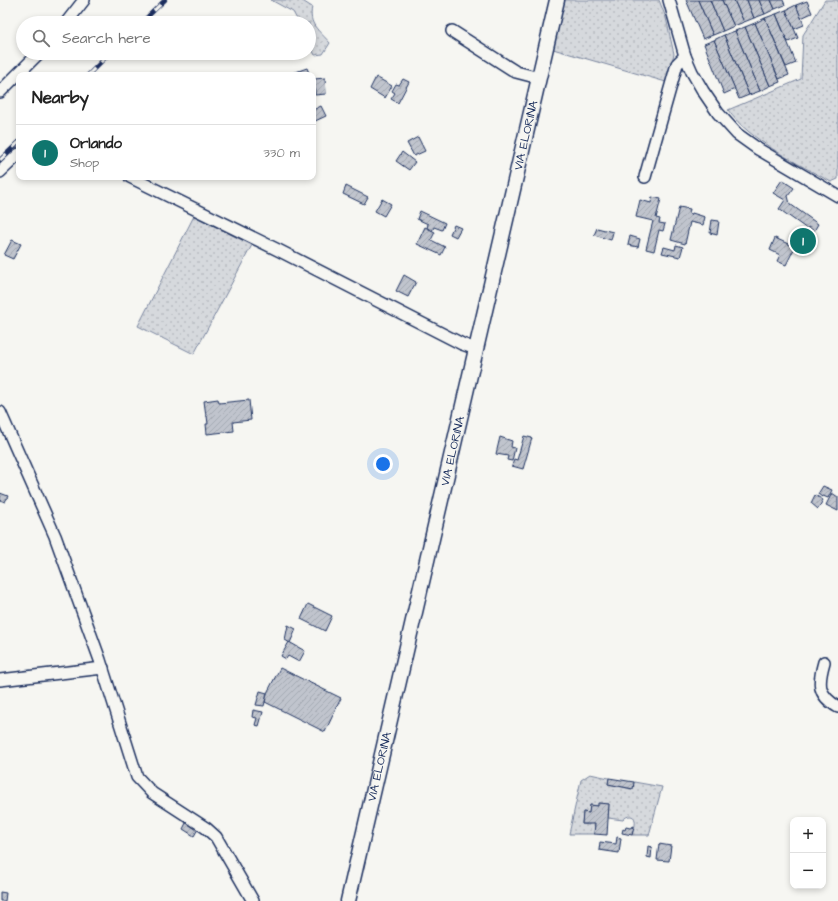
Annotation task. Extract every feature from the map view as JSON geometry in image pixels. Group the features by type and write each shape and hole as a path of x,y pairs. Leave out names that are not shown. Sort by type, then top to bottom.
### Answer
{"main road":[{"name":"VIA ELORINA","path":"348,901 556,0"}],"street":[{"path":"71,16 84,0"},
{"path":"669,0 685,56 702,91 718,113 737,134 758,149 838,196"},
{"path":"452,31 516,72 538,78"},
{"path":"645,177 677,64 685,56"},
{"path":"19,72 31,60"},
{"path":"0,92 16,76"},
{"path":"0,172 16,157"},
{"path":"136,180 280,251 462,344 476,349"},
{"path":"0,412 51,525 103,668 137,777 152,793 206,828 216,837 253,901"},
{"path":"824,662 819,679 822,692 832,704 838,707"},
{"path":"0,680 103,668"}],"shaded area":[{"path":"271,0 301,0 312,7 312,16 295,16 293,12"},
{"path":"564,0 659,0 666,18 674,54 666,82 553,49"},
{"path":"825,0 838,0 838,179 831,182 762,142 737,121 728,110 801,79 803,35"},
{"path":"316,28 330,43 323,54 316,55"},
{"path":"194,216 252,245 194,354 138,326"},
{"path":"590,774 609,778 608,784 632,789 634,782 662,787 649,835 632,835 635,824 634,817 628,816 623,820 608,818 609,804 599,803 598,806 590,805 589,813 583,812 582,824 595,824 594,834 569,834 581,780"}],"building":[{"path":"686,0 698,0 713,35 703,39"},
{"path":"698,0 710,0 723,31 713,35"},
{"path":"710,0 722,0 734,26 723,31"},
{"path":"722,0 734,0 744,22 734,26"},
{"path":"734,0 747,0 754,18 744,22"},
{"path":"747,0 759,0 765,14 754,18"},
{"path":"759,0 771,0 775,9 765,14"},
{"path":"771,0 783,0 785,5 775,9"},
{"path":"807,1 812,13 801,18 796,5"},
{"path":"796,5 804,25 794,29 786,10"},
{"path":"786,10 798,38 788,42 776,14"},
{"path":"776,14 796,63 786,67 765,18"},
{"path":"765,18 789,75 779,79 755,23"},
{"path":"755,23 780,82 770,86 745,27"},
{"path":"745,27 770,86 760,91 735,31"},
{"path":"735,31 760,91 749,95 724,35"},
{"path":"724,35 749,95 739,99 714,40"},
{"path":"714,40 735,89 724,94 704,44"},
{"path":"307,68 309,72 296,72"},
{"path":"376,77 392,86 385,98 370,89"},
{"path":"325,78 326,94 316,95 316,79"},
{"path":"403,79 409,82 398,103 391,99 395,93 392,91 396,84 399,85"},
{"path":"321,106 326,116 316,121 316,108"},
{"path":"418,137 425,151 414,156 407,143"},
{"path":"402,152 415,162 409,170 396,161"},
{"path":"782,180 794,188 788,196 790,204 818,224 814,231 808,227 807,229 779,209 785,200 773,193"},
{"path":"346,186 368,197 364,204 343,194"},
{"path":"652,197 661,199 656,218 660,219 659,223 665,224 663,231 659,230 654,251 646,249 653,221 636,217 640,200 651,203"},
{"path":"382,199 391,204 384,216 375,211"},
{"path":"679,207 690,209 689,214 691,215 692,213 705,217 703,225 690,222 685,244 671,240"},
{"path":"420,211 445,223 442,230 434,227 432,231 427,228 428,224 417,219"},
{"path":"712,220 719,221 717,235 710,233"},
{"path":"454,225 461,228 456,237 450,234"},
{"path":"425,227 435,232 431,240 445,247 441,255 417,244"},
{"path":"597,228 613,232 611,240 594,235"},
{"path":"630,236 640,239 638,247 628,245"},
{"path":"775,238 795,247 786,265 777,261 780,255 770,250"},
{"path":"12,240 21,244 13,259 4,255"},
{"path":"676,245 683,247 680,257 662,253 664,247 675,250"},
{"path":"404,275 416,282 408,297 396,291"},
{"path":"218,399 219,403 249,400 251,420 233,422 234,431 207,434 206,424 208,424 204,401"},
{"path":"524,436 532,438 523,469 512,466 514,459 517,460"},
{"path":"500,437 512,441 511,447 515,448 512,461 507,460 508,456 496,454"},
{"path":"823,486 832,490 828,498 822,497 818,494"},
{"path":"0,493 8,496 5,502 0,500"},
{"path":"832,493 838,497 838,511 826,505"},
{"path":"815,495 823,500 818,509 811,503"},
{"path":"308,604 332,616 325,631 301,619"},
{"path":"288,625 296,629 290,643 285,640"},
{"path":"289,642 305,651 299,662 288,656 286,659 281,656"},
{"path":"280,668 341,698 325,732 265,702 267,693"},
{"path":"260,691 267,693 264,706 256,705"},
{"path":"253,710 263,712 259,726 255,725 257,718 252,717"},
{"path":"609,778 634,782 633,789 608,784"},
{"path":"598,803 609,804 607,835 594,834 595,824 582,824 583,812 589,813 590,805 598,806"},
{"path":"187,821 198,829 194,836 183,829"},
{"path":"634,826 632,835 622,833 623,829 625,830 626,827 630,828"},
{"path":"617,837 621,838 619,853 599,850 600,842 616,844"},
{"path":"659,844 671,846 669,861 657,860"},
{"path":"648,846 652,847 651,858 647,857"},
{"path":"0,892 6,893 5,901 0,901"}],"railway":[{"path":"148,16 165,0"},
{"path":"91,72 103,60"},
{"path":"0,160 16,145"}],"place":[{"name":"Orlando","path":"803,241"}]}
